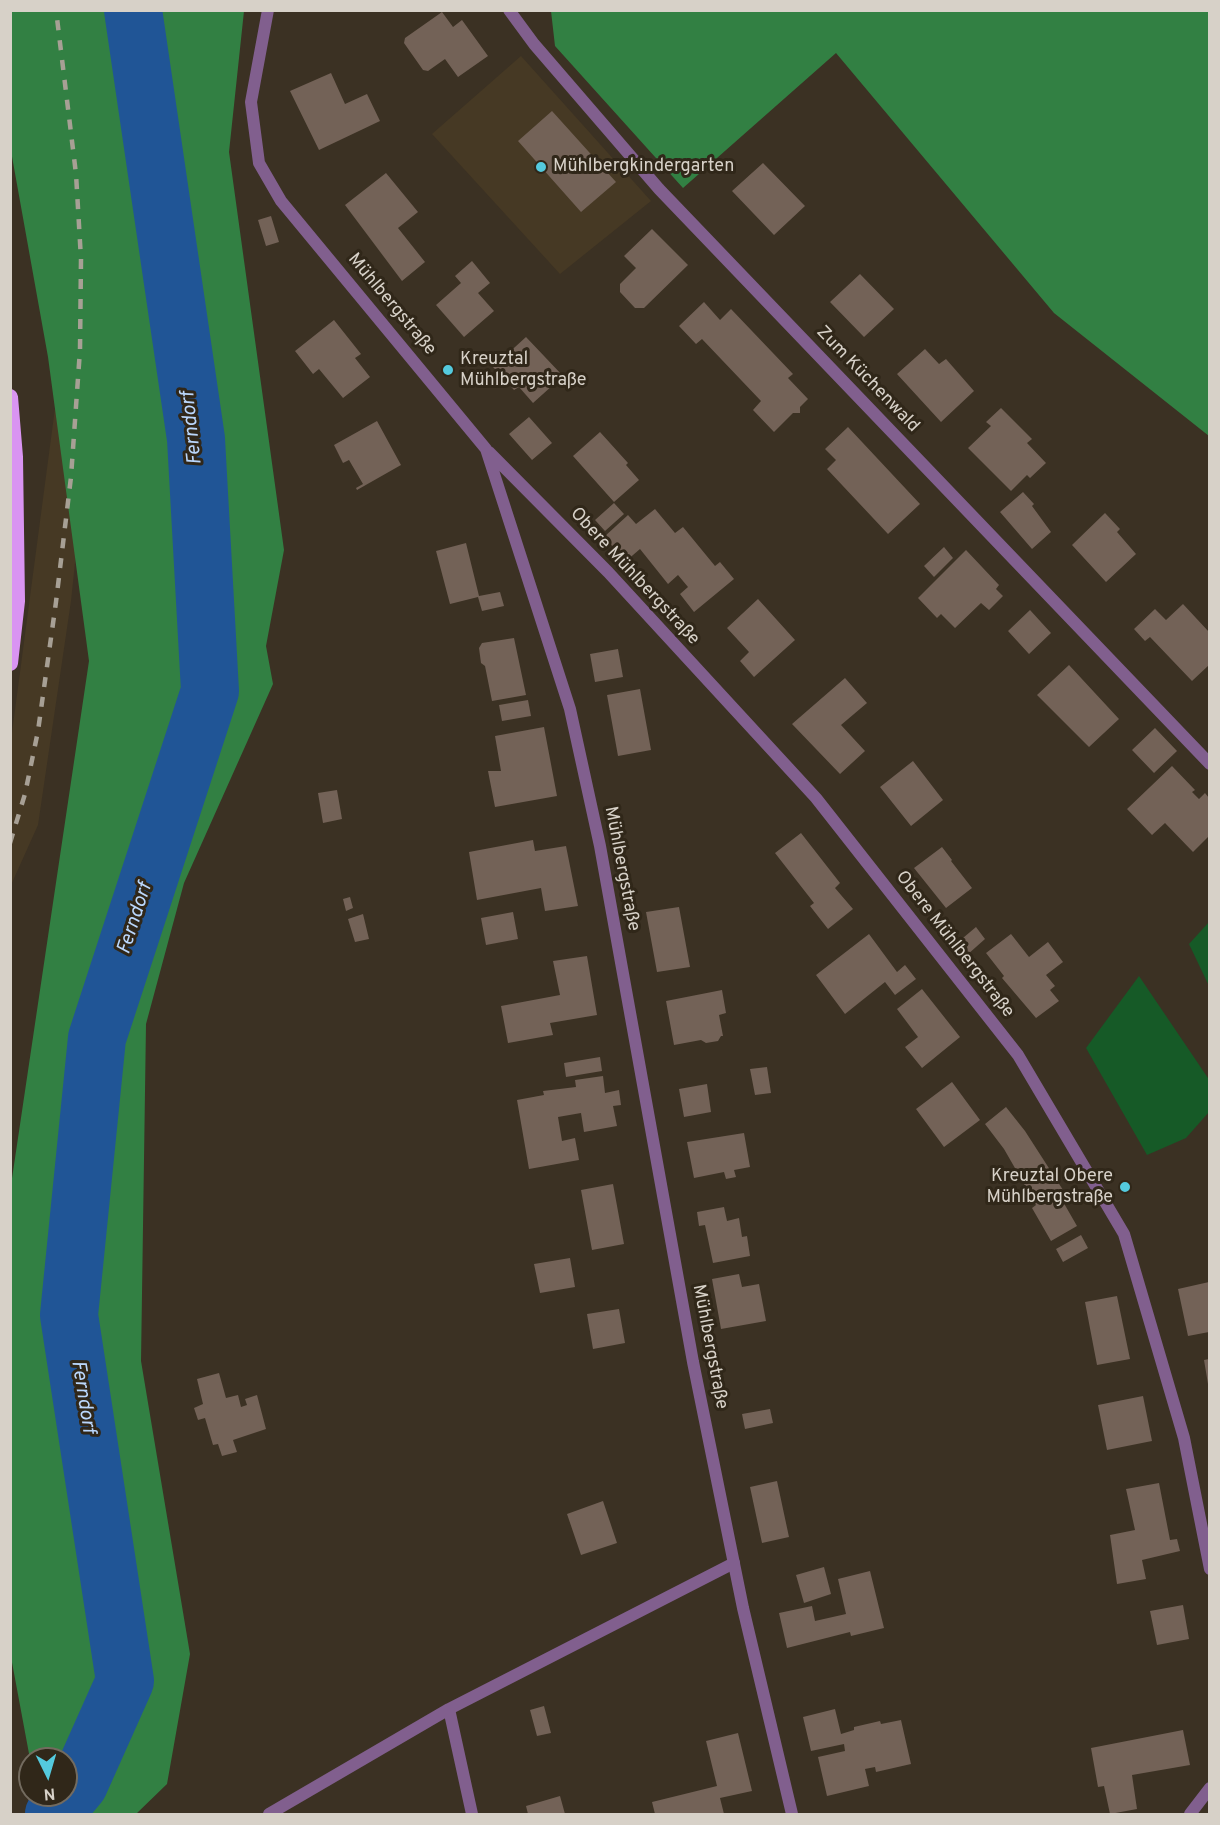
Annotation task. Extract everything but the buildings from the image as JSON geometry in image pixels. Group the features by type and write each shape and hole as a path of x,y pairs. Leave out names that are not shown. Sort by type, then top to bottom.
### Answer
{"highway":[{"path":"10,397 15,457 17,602 10,663"}],"street":[{"name":"Mühlbergstraße","path":"268,10 250,102 259,163 281,201 486,449 572,721 600,846 693,1362 734,1563 792,1815"},
{"name":"Zum Küchenwald","path":"509,10 534,44 659,189 1209,764"},
{"name":"Obere Mühlbergstraße","path":"486,449 608,572 816,798 1018,1056 1124,1234 1184,1438 1209,1569"},
{"path":"269,1815 449,1709 734,1563"},
{"path":"449,1709 472,1815"},
{"path":"1190,1815 1209,1788"}],"shaded area":[{"name":"Mühlbergkindergarten","path":"521,56 651,201 560,274 432,134"},
{"path":"61,363 96,364 71,601 38,825 11,885 11,740"}],"green space":[{"path":"10,11 244,11 229,152 284,550 266,646 273,684 184,883 146,1024 141,1361 190,1654 167,1784 136,1814 41,1814 40,1807 78,1807 78,1747 28,1747 11,1657 11,1185 89,661 48,357 11,151"},
{"path":"551,11 1209,11 1209,436 1054,313 836,53 683,188 555,46"},
{"path":"1209,922 1209,986 1189,944"},
{"path":"1139,976 1210,1081 1209,1112 1186,1138 1147,1155 1086,1048"}],"waterway":[{"name":"Ferndorf","path":"54,1814 79,1784 125,1681 69,1315 97,1038 210,691 196,439 133,10"}],"railway":[{"path":"10,843 25,794 38,731 71,477 80,350 81,259 76,174 56,10"}],"place":[{"name":"Mühlbergkindergarten","path":"541,167"},
{"name":"Kreuztal Mühlbergstraße","path":"448,370"},
{"name":"Kreuztal Obere Mühlbergstraße","path":"1125,1187"}]}
